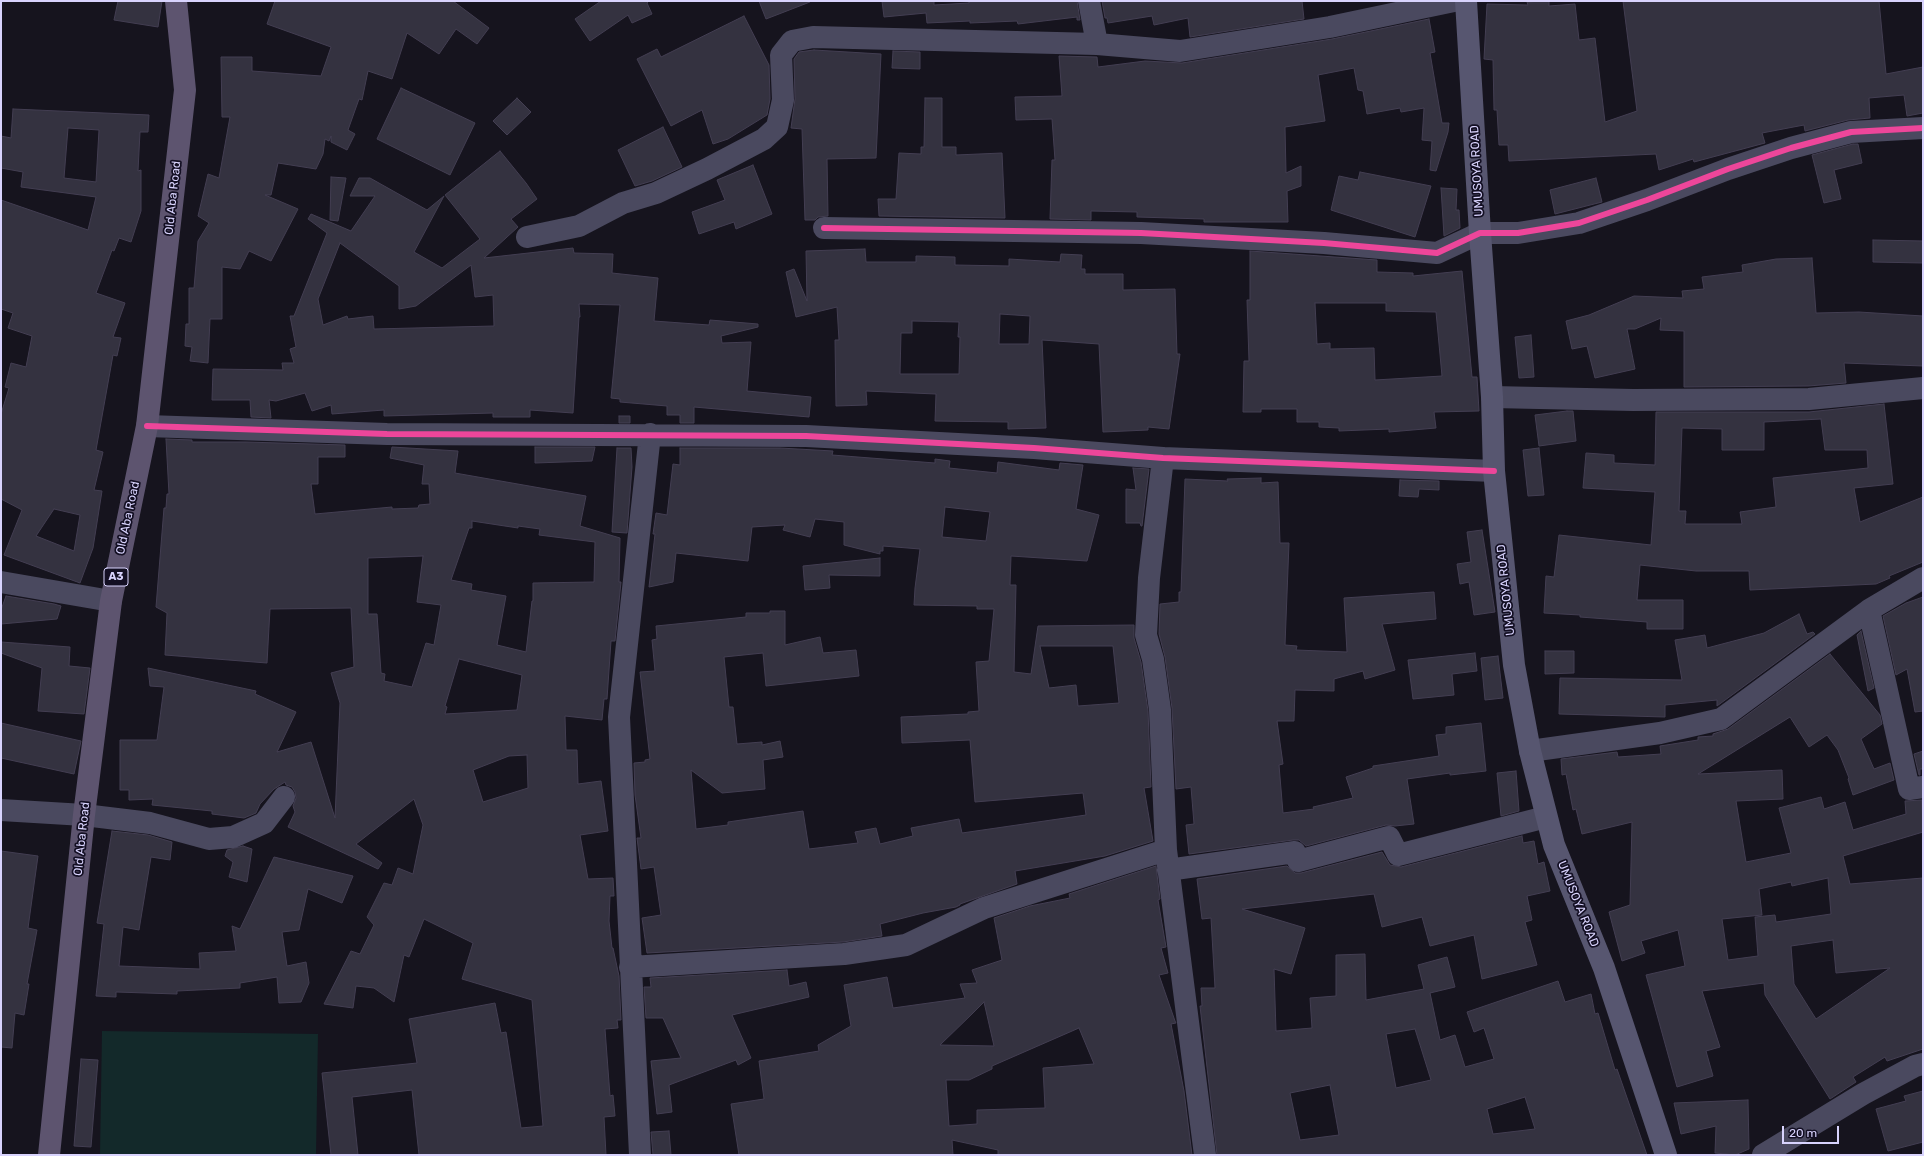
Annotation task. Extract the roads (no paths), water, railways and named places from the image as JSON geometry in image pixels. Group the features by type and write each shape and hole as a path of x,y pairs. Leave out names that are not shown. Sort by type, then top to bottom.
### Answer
{"main road":[{"name":"Old Aba Road","path":"48,1155 84,815 111,601 147,426 185,90 176,1"},
{"name":"UMUSOYA ROAD","path":"1466,1 1480,233 1492,397 1494,471 1514,665 1530,751 1554,845 1604,968 1666,1155"}],"street":[{"path":"1089,1 1097,44"},
{"path":"527,237 579,226 623,203 656,193 708,169 764,139 777,127 783,100 781,55 792,41 813,37 1097,44 1180,51 1330,27 1454,1"},
{"path":"824,228 1141,233 1324,243 1437,254 1480,233 1518,233 1579,223 1647,200 1728,169 1791,148 1851,132 1923,128"},
{"path":"1492,397 1633,400 1809,399 1923,388"},
{"path":"147,426 387,434 650,434 806,436 1034,448 1163,458 1494,471"},
{"path":"640,1155 619,717 650,434"},
{"path":"1163,458 1149,578 1146,635 1153,659 1160,710 1167,860 1205,1155"},
{"path":"1530,751 1660,733 1721,719 1869,610 1923,578"},
{"path":"1,582 111,601"},
{"path":"1869,610 1909,789 1923,787"},
{"path":"1,810 84,815 150,823 209,839 233,837 264,824 284,797"},
{"path":"630,967 844,954 906,945 984,908 1167,860 1295,852 1298,860 1389,837 1398,855 1546,817"},
{"path":"1763,1155 1862,1094 1915,1066 1923,1064"}]}
